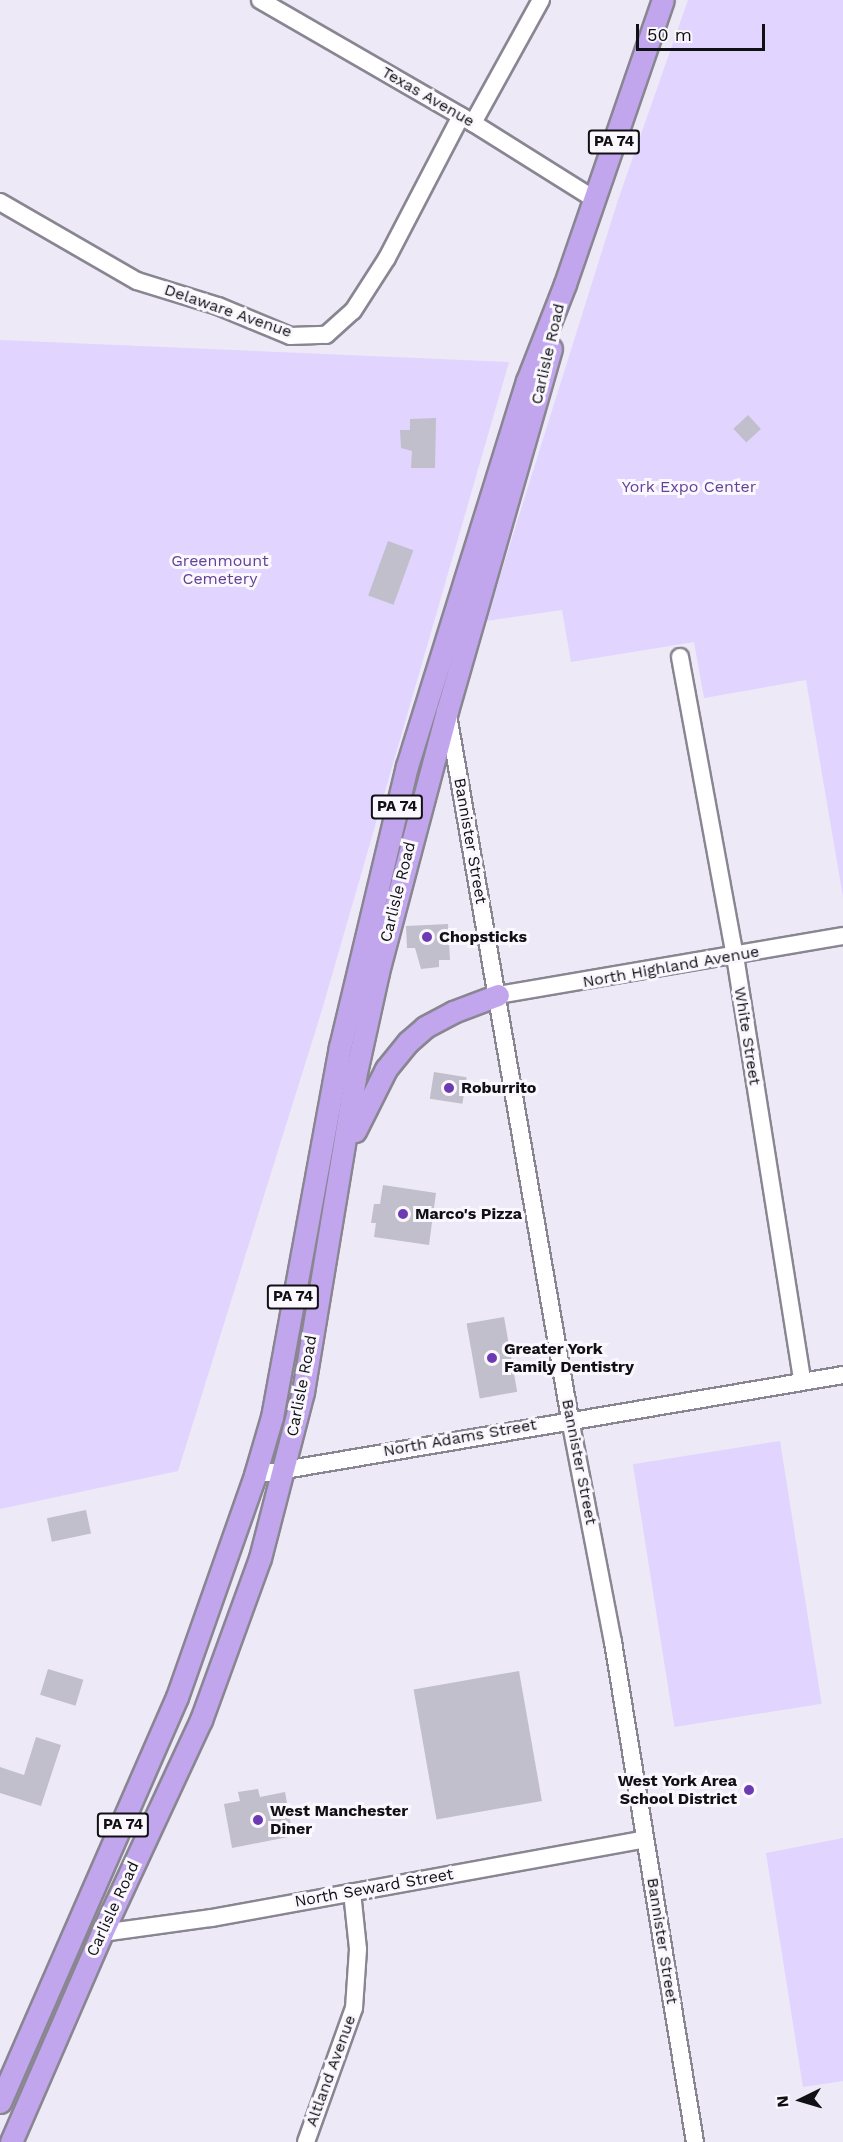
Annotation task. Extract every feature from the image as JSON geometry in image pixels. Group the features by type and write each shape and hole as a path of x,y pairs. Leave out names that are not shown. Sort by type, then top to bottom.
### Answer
{"main road":[{"name":"PA 74","path":"565,284 663,0"},
{"name":"Carlisle Road","path":"0,2102 177,1697 255,1475 272,1417 338,1059 374,895 410,755 527,381 565,284"},
{"name":"Carlisle Road","path":"11,2142 102,1933 201,1720 232,1643 285,1469 303,1392 339,1172 378,972 447,711 542,388 565,284"},
{"path":"447,711 444,669 467,569"},
{"path":"339,1172 366,1104 408,1042 425,1027 453,1012 498,995"}],"street":[{"name":"Texas Avenue","path":"260,0 467,120 594,199"},
{"name":"Delaware Avenue","path":"0,202 137,281 218,306 290,336 326,335 353,311 376,276 467,120 541,0"},
{"name":"White Street","path":"680,657 735,956 802,1381"},
{"name":"Bannister Street","path":"447,711 570,1419 613,1642 694,2142"},
{"name":"North Highland Avenue","path":"498,995 843,936"},
{"name":"North Adams Street","path":"255,1475 570,1419 843,1375"},
{"name":"North Seward Street","path":"102,1933 212,1918 645,1839"},
{"name":"Altland Avenue","path":"306,2142 346,2039 354,2008 358,1949 352,1892"}],"green space":[{"name":"York Expo Center","path":"688,0 843,0 843,897 806,680 704,698 694,642 571,662 562,610 486,621 618,200"},
{"name":"Greenmount Cemetery","path":"0,340 509,362 321,1013 178,1471 0,1509"},
{"path":"780,1441 822,1704 674,1727 633,1464"},
{"path":"843,1838 843,2081 803,2087 766,1853"}],"building":[{"path":"748,415 761,429 746,443 733,429"},
{"path":"436,418 435,468 411,468 412,451 401,448 400,430 410,430 410,419"},
{"path":"388,541 413,550 394,605 368,596"},
{"name":"Chopsticks","path":"448,924 450,960 439,960 439,967 421,969 415,948 407,948 406,926"},
{"name":"Roburrito","path":"434,1072 467,1077 462,1104 430,1099"},
{"name":"Marco's Pizza","path":"383,1185 436,1193 429,1245 374,1237 376,1223 371,1223 374,1204 380,1204"},
{"name":"Greater York Family Dentistry","path":"504,1317 517,1392 480,1398 467,1324"},
{"path":"86,1510 91,1533 52,1542 47,1518"},
{"path":"48,1669 83,1680 75,1706 40,1695"},
{"path":"519,1671 542,1801 437,1820 414,1690"},
{"path":"36,1737 61,1745 41,1806 0,1793 0,1767 24,1775"},
{"name":"West Manchester Diner","path":"258,1789 260,1797 285,1792 293,1836 232,1848 224,1804 240,1801 238,1792"}],"place":[{"name":"Chopsticks","path":"427,937"},
{"name":"Roburrito","path":"449,1088"},
{"name":"Marco's Pizza","path":"403,1214"},
{"name":"Greater York Family Dentistry","path":"492,1358"},
{"name":"West York Area School District","path":"749,1790"},
{"name":"West Manchester Diner","path":"258,1820"}]}
